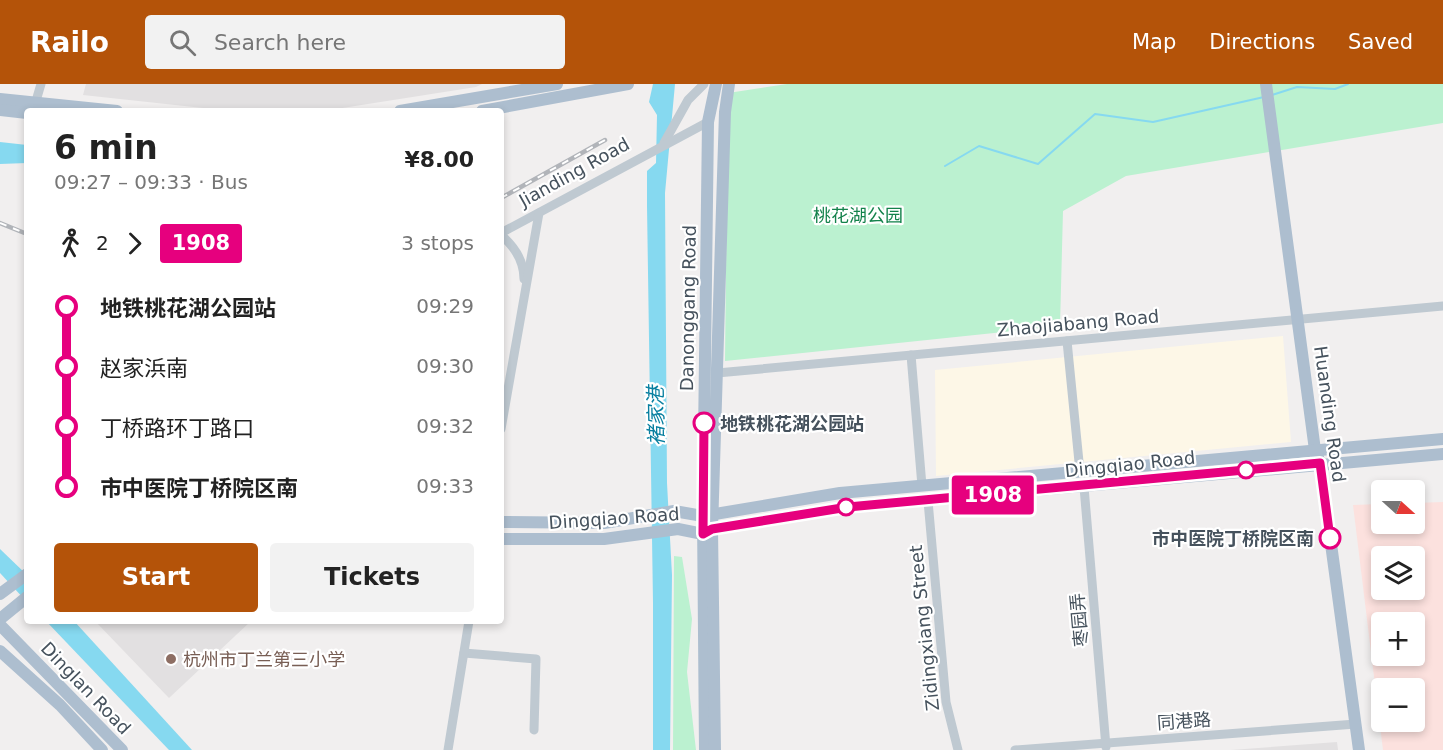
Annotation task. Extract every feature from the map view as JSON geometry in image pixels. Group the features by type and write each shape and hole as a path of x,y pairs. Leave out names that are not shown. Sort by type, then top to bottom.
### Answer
{"main road":[{"path":"414,108 505,89 557,84"},
{"path":"504,109 628,84"},
{"name":"Danonggang Road","path":"705,750 708,122 716,84"},
{"name":"Danonggang Road","path":"707,514 717,373 725,112 729,84"},
{"name":"Huanding Road","path":"1266,87 1315,450 1320,463 1359,750"},
{"path":"0,99 35,106 88,108"},
{"path":"0,110 24,113"},
{"name":"Dingqiao Road","path":"504,522 604,523 674,511 707,514 840,493 1443,439"},
{"name":"Dingqiao Road","path":"504,539 604,539 678,529 707,532 848,507 1443,453"},
{"name":"Danonggang Road","path":"707,532 715,750"},
{"path":"4,591 24,576"},
{"path":"0,619 24,599"},
{"name":"Dinglan Road","path":"0,625 122,750"},
{"name":"Dinglan Road","path":"0,651 60,705 102,750"}],"street":[{"path":"35,106 41,84"},
{"path":"664,143 688,100 704,84"},
{"path":"505,89 510,108"},
{"name":"Jianding Road","path":"504,232 664,143 708,122"},
{"path":"504,412 539,213"},
{"path":"504,237 520,258 524,274 525,295"},
{"name":"Zhaojiabang Road","path":"717,373 1443,306"},
{"path":"1067,341 1080,472"},
{"path":"910,355 922,486"},
{"name":"枣园弄","path":"1084,487 1106,747"},
{"name":"Zidingxiang Street","path":"928,501 946,702 958,750"},
{"path":"448,750 469,624"},
{"path":"464,653 536,659 534,730"},
{"name":"同港路","path":"1015,750 1106,747 1356,724"}],"shaded area":[{"path":"86,84 482,84 476,87 342,108 203,108 83,95"},
{"path":"1283,336 1291,442 936,476 935,370"},
{"path":"1443,502 1443,750 1383,750 1381,732 1425,732 1425,678 1374,678 1373,666 1425,666 1425,612 1371,612 1371,652 1353,505 1371,504 1371,534 1425,534 1425,503"},
{"name":"杭州市丁兰第三小学","path":"98,624 248,624 169,698"},
{"path":"1337,742 1338,750 1231,750"}],"green space":[{"name":"桃花湖公园","path":"787,84 1443,84 1443,123 1126,176 1063,211 1060,326 725,361 728,93"},
{"path":"674,556 682,557 692,619 687,672 696,750 673,750"}],"water":[{"name":"褚家港","path":"653,84 675,84 665,193 667,483 672,575 670,750 653,750 647,171 656,163 657,115 649,102"},
{"path":"0,142 24,145 24,163 0,164"},
{"path":"0,549 24,572 24,599 0,573"},
{"path":"49,624 77,624 192,750 169,750"}],"waterway":[{"path":"1272,95 1297,87 1335,89 1348,84"},
{"path":"945,166 979,146 1038,164 1095,114 1153,122 1264,97"}],"railway":[{"path":"504,196 605,140"},
{"path":"0,223 24,233"}],"bus line":[{"name":"1908","path":"704,423 703,534 712,529 848,507 1084,487 1320,463 1330,538"}],"place":[{"name":"地铁桃花湖公园站","path":"704,423"},
{"name":"市中医院丁桥院区南","path":"1330,538"},
{"name":"杭州市丁兰第三小学","path":"171,659"}]}
